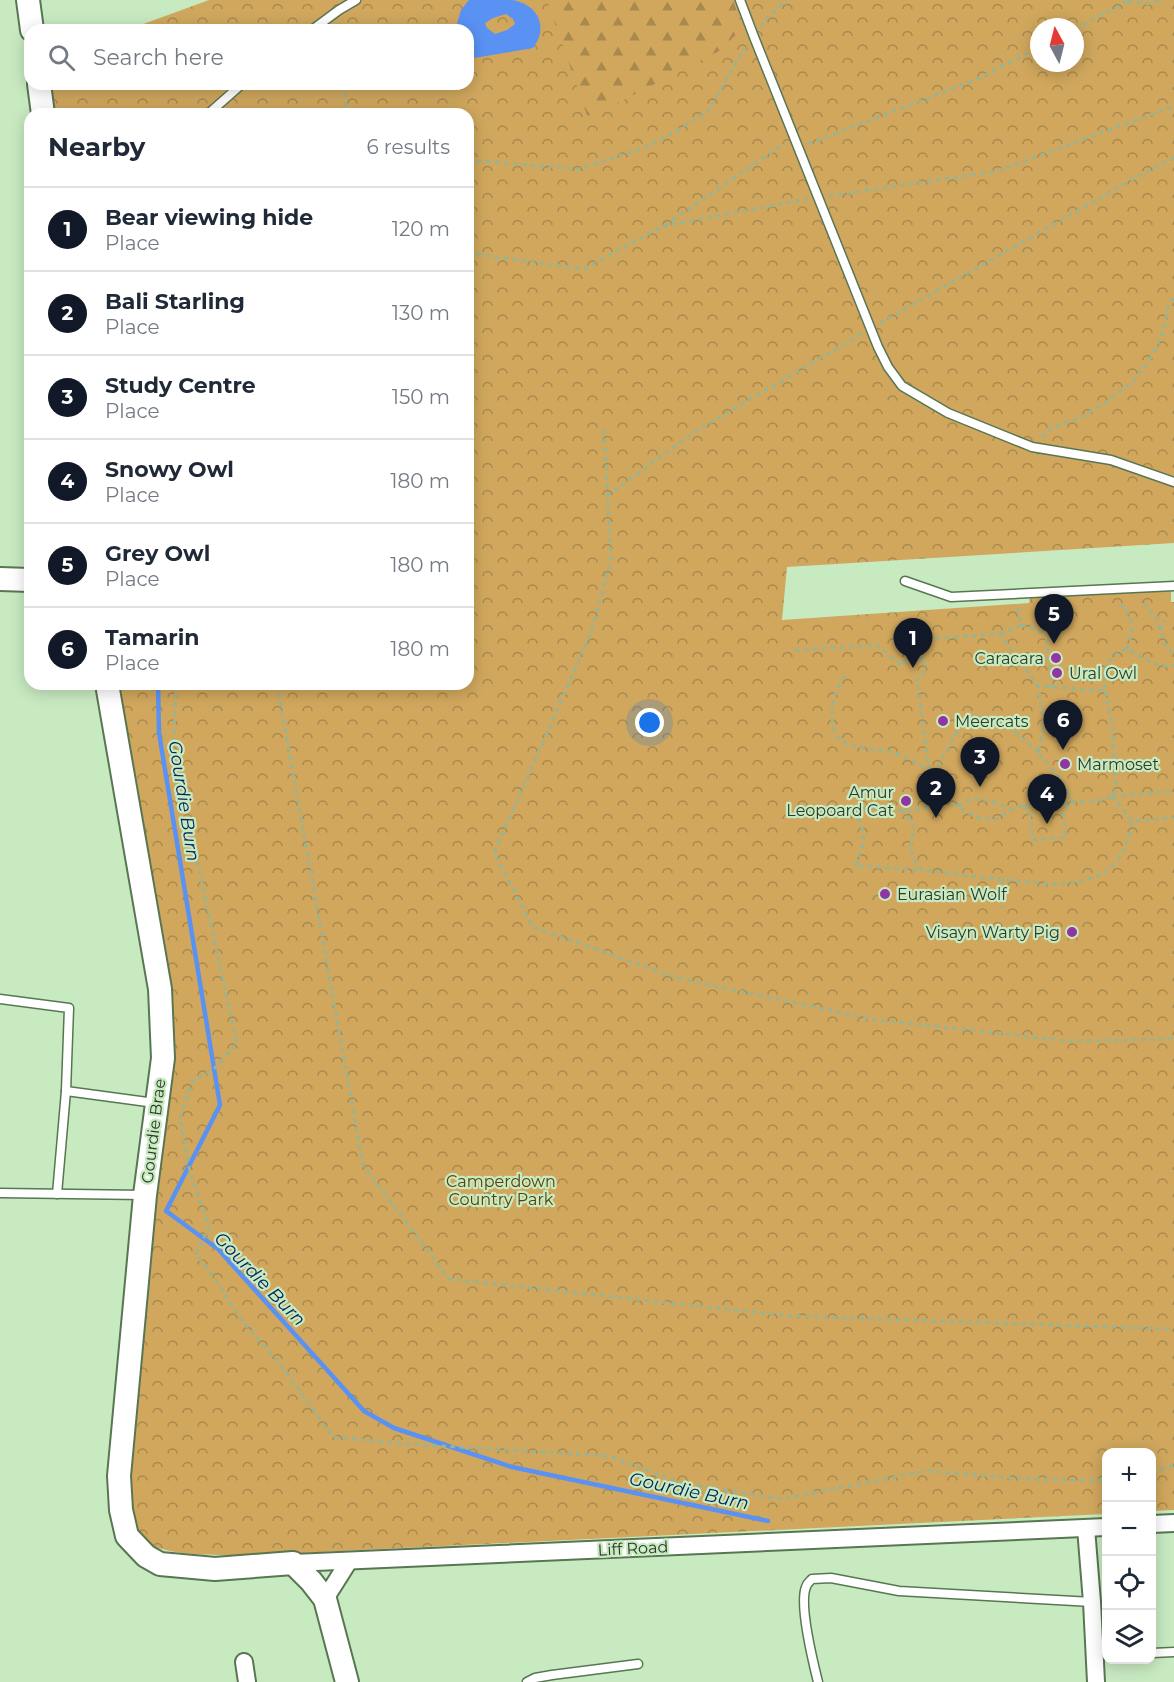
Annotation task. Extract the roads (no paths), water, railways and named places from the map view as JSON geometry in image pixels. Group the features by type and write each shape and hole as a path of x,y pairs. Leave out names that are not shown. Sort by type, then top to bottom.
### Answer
{"street":[{"path":"28,0 31,24"},
{"path":"40,90 42,108"},
{"path":"0,579 24,580"},
{"name":"Gourdie Brae","path":"108,690 160,990 163,1058 145,1195 119,1476 121,1510 128,1536 146,1556 160,1564"},
{"path":"1156,1524 1174,1523"},
{"name":"Liff Road","path":"160,1564 215,1569 293,1563 1102,1527"},
{"path":"1086,1528 1092,1602 1101,1655 1096,1682"},
{"path":"325,1599 349,1561"},
{"path":"293,1563 325,1599 346,1682"},
{"path":"244,1662 247,1682"}],"lane":[{"path":"320,24 356,0"},
{"path":"740,0 871,328 888,367 902,386 948,413 1032,447 1111,460 1174,482"},
{"path":"215,108 235,90"},
{"path":"905,581 951,597 1174,586"},
{"path":"0,999 69,1008 66,1091 57,1194"},
{"path":"66,1091 156,1103"},
{"path":"0,1193 145,1195"},
{"path":"818,1682 805,1609 805,1589 812,1579 831,1578 900,1591 1092,1602"},
{"path":"1156,1653 1174,1652"},
{"path":"527,1682 552,1675 638,1664"}],"water":[{"path":"469,0 512,0 521,2 534,11 540,25 540,32 533,48 474,58 474,24 457,24 461,10","holes":["506,14 513,19 515,24 495,34 487,28 485,23"]}],"waterway":[{"name":"Gourdie Burn","path":"158,690 159,733 220,1105 166,1211 218,1249 364,1411 394,1428 512,1467 768,1521"}],"place":[{"name":"Grey Owl","path":"1054,644"},
{"name":"Caracara","path":"1056,658"},
{"name":"Bear viewing hide","path":"913,668"},
{"name":"Ural Owl","path":"1057,673"},
{"name":"Meercats","path":"943,721"},
{"name":"Tamarin","path":"1063,750"},
{"name":"Marmoset","path":"1065,764"},
{"name":"Study Centre","path":"980,787"},
{"name":"Amur Leopoard Cat","path":"906,801"},
{"name":"Bali Starling","path":"936,818"},
{"name":"Snowy Owl","path":"1047,824"},
{"name":"Eurasian Wolf","path":"885,894"},
{"name":"Visayn Warty Pig","path":"1072,932"}],"park label":[{"name":"Camperdown Country Park","path":"501,1190"}]}
